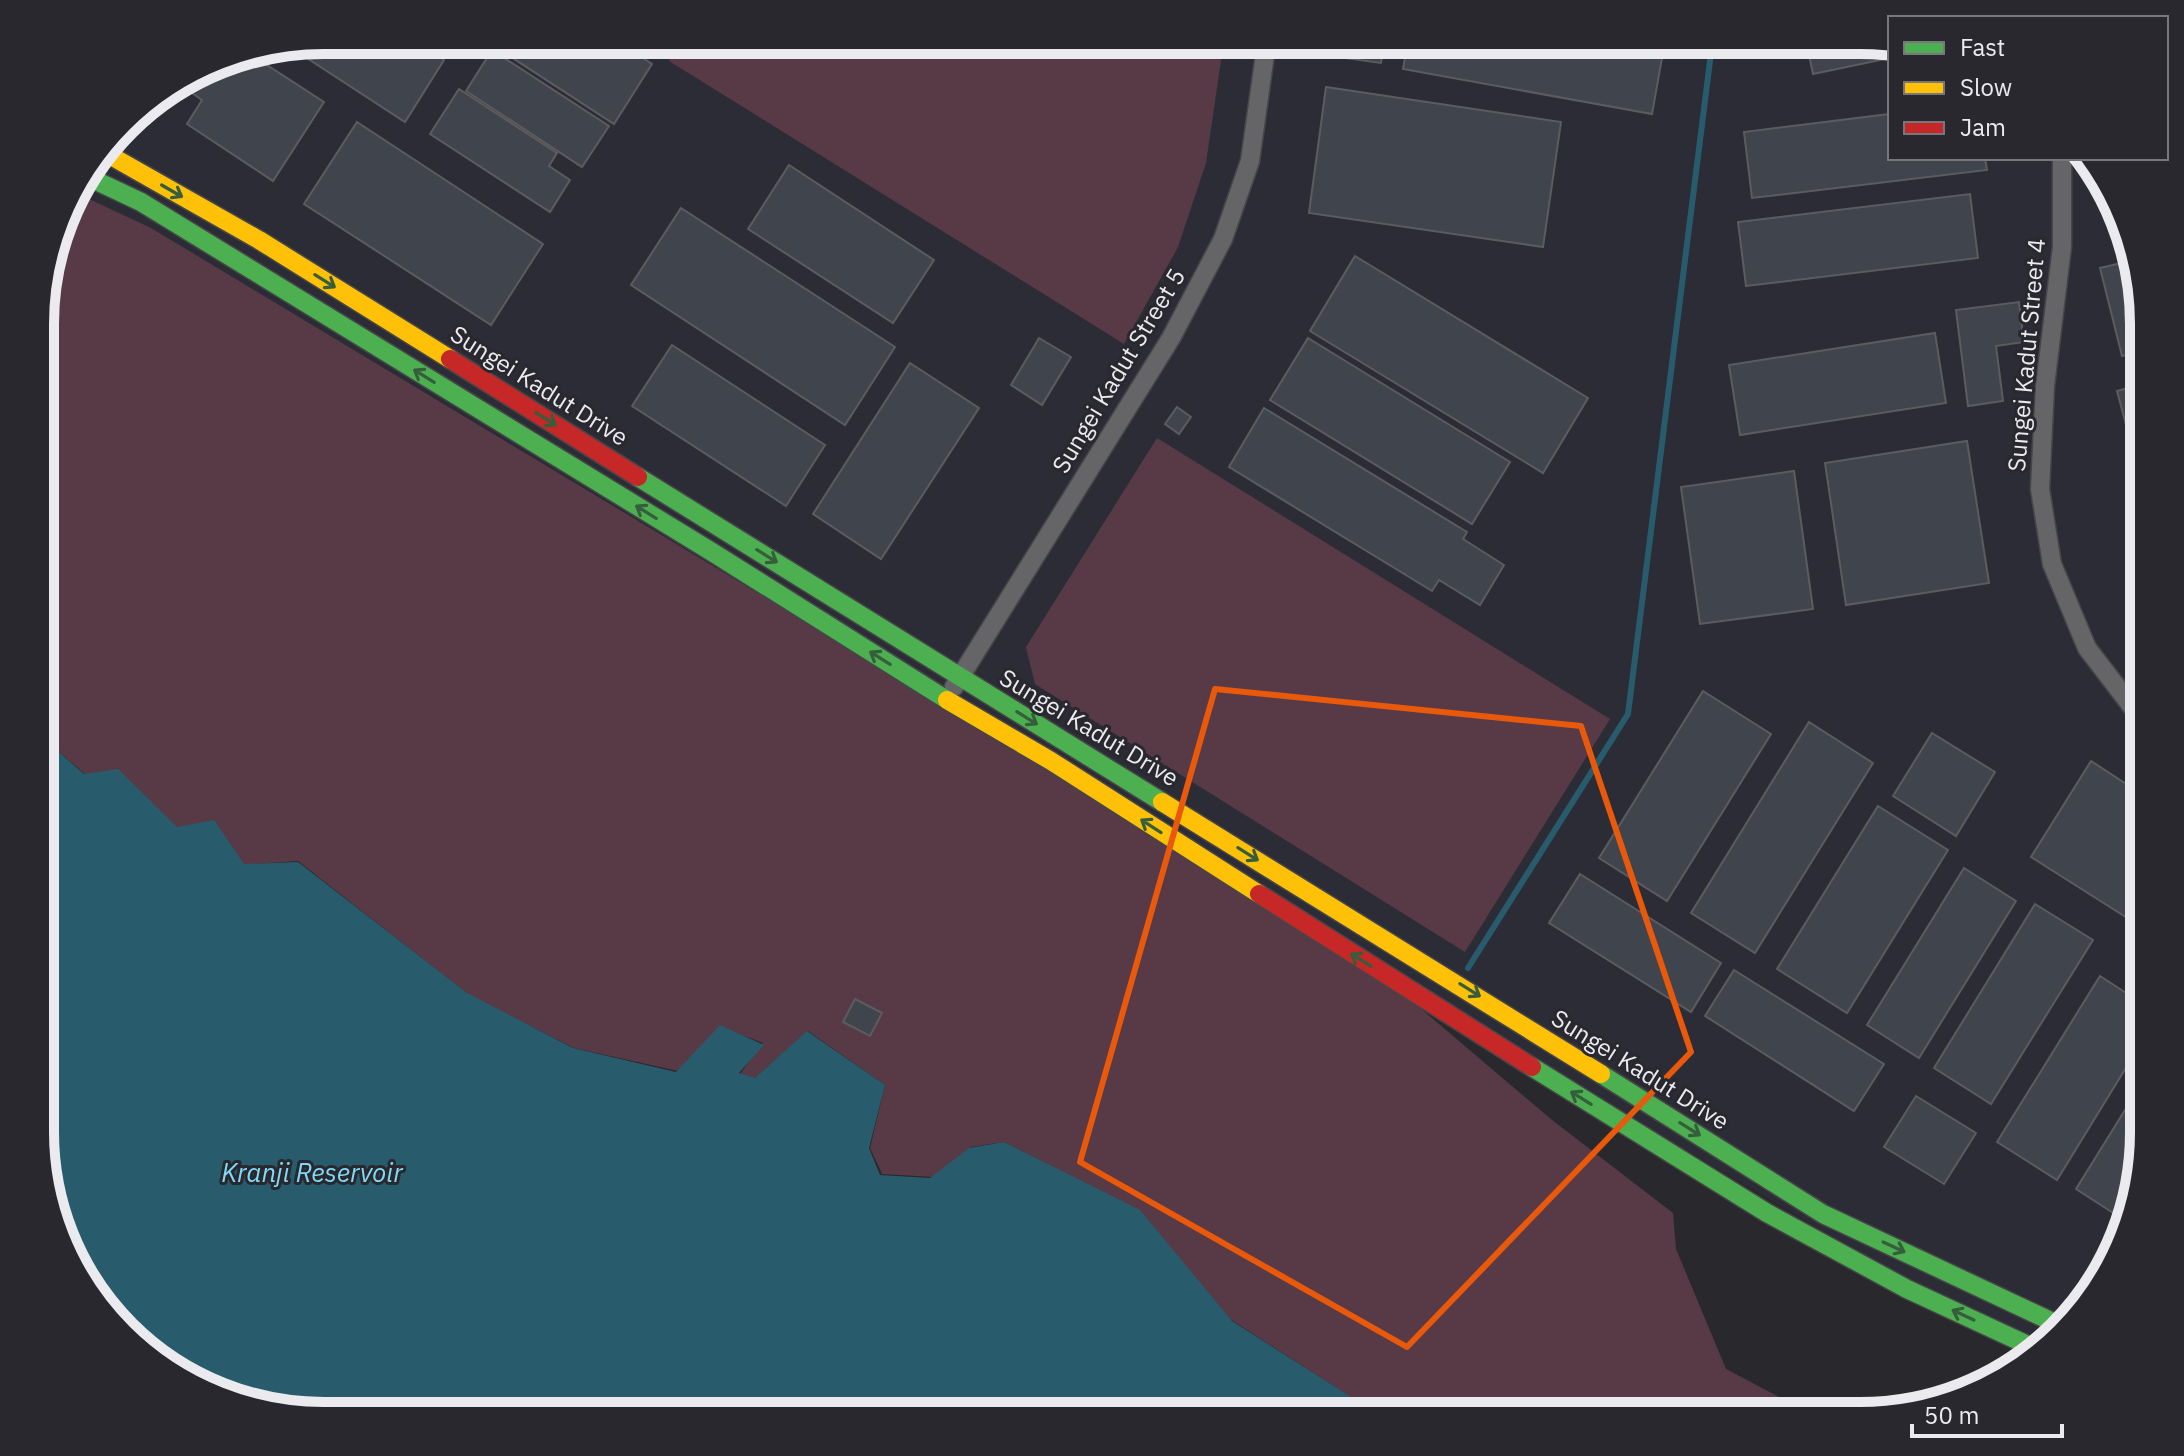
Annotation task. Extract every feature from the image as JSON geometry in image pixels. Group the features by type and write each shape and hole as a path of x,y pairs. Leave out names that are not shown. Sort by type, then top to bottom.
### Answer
{"main road":[{"name":"Sungei Kadut Drive","path":"112,157 259,240 960,678 1453,980 1823,1214 2052,1322"},
{"name":"Sungei Kadut Drive","path":"96,181 153,209 1051,761 1437,1008 1767,1213 1907,1289 2027,1345"}],"street":[{"name":"Sungei Kadut Street 5","path":"946,699 1171,338 1223,239 1250,161 1265,54"},
{"name":"Sungei Kadut Street 4","path":"2062,160 2062,247 2045,386 2040,489 2052,564 2087,648 2129,703"}],"highlighted area":[{"path":"1215,689 1581,726 1691,1052 1407,1347 1080,1162"}],"shaded area":[{"path":"1222,54 1206,163 1178,247 1124,344 669,61 673,55"},
{"path":"306,55 1888,56 1888,160 2075,160 2094,189 2116,237 2125,271 2129,306 2129,1150 2125,1185 2116,1219 2102,1252 2074,1297 2023,1348 81,207 90,189 110,159 133,133 174,99 220,75 254,63"},
{"path":"86,198 151,228 1353,951 1552,1120 1673,1213 1676,1249 1726,1369 1787,1401 1357,1401 1230,1319 1138,1210 1004,1142 971,1147 933,1177 882,1174 870,1148 885,1085 808,1031 754,1079 740,1074 763,1043 721,1027 678,1071 574,1048 469,995 298,861 242,865 178,829 118,770 86,775 54,747 56,288 68,237"},
{"path":"1157,438 1610,719 1465,952 1035,684 1026,647"}],"water":[{"name":"Kranji Reservoir","path":"54,748 84,774 118,769 177,827 214,820 244,864 298,862 467,993 573,1048 676,1072 720,1025 764,1045 739,1073 755,1078 807,1031 885,1085 869,1148 880,1175 930,1178 969,1148 1004,1142 1140,1210 1232,1321 1358,1401 324,1402 288,1400 254,1393 204,1374 159,1346 110,1297 90,1267 63,1202 56,1168 54,1132"}],"building":[{"path":"1337,54 1383,54 1381,63 1337,57"},
{"path":"1406,54 1663,54 1652,114 1403,69"},
{"path":"1809,54 1888,56 1888,58 1813,74"},
{"path":"303,55 436,55 444,60 405,122"},
{"path":"489,55 500,55 609,126 582,167 466,91"},
{"path":"508,55 638,55 652,64 614,124"},
{"path":"261,61 324,102 273,181 187,124 202,100 188,90 220,75"},
{"path":"1326,87 1561,122 1543,247 1309,213"},
{"path":"459,89 557,153 549,166 570,180 550,212 430,134"},
{"path":"1888,114 1888,160 1985,160 1987,170 1752,198 1744,132"},
{"path":"357,122 543,244 491,325 304,204"},
{"path":"789,165 934,260 893,323 748,229"},
{"path":"1970,194 1978,258 1746,286 1738,222"},
{"path":"681,208 895,347 845,425 631,285"},
{"path":"1355,256 1588,398 1543,473 1310,331"},
{"path":"2123,263 2129,306 2129,354 2122,356 2100,268"},
{"path":"2019,302 2024,342 1996,346 2003,401 1968,406 1956,310"},
{"path":"1935,333 1946,403 1740,435 1729,365"},
{"path":"1039,338 1071,357 1042,405 1011,385"},
{"path":"1308,338 1510,462 1472,524 1270,400"},
{"path":"672,345 825,445 786,506 632,406"},
{"path":"910,363 979,408 881,559 813,514"},
{"path":"2129,388 2129,436 2117,391"},
{"path":"1177,407 1191,417 1179,434 1165,424"},
{"path":"1264,408 1467,532 1463,539 1504,565 1480,605 1439,580 1432,591 1229,467"},
{"path":"1967,441 1989,583 1846,605 1825,463"},
{"path":"1794,471 1813,609 1700,624 1681,487"},
{"path":"1703,691 1771,734 1667,901 1599,858"},
{"path":"1809,722 1873,763 1755,953 1691,913"},
{"path":"1932,733 1995,772 1956,836 1893,796"},
{"path":"2091,761 2129,786 2129,919 2031,857"},
{"path":"1878,806 1948,850 1847,1013 1777,969"},
{"path":"1964,868 2016,901 1919,1058 1867,1025"},
{"path":"1580,874 1721,963 1691,1012 1549,923"},
{"path":"2035,904 2093,940 1991,1104 1934,1068"},
{"path":"1734,970 1884,1064 1854,1111 1705,1016"},
{"path":"2100,976 2129,995 2129,1063 2057,1180 1997,1142"},
{"path":"855,999 882,1013 870,1036 843,1022"},
{"path":"1916,1096 1976,1133 1944,1184 1884,1147"},
{"path":"2129,1104 2129,1150 2125,1185 2117,1215 2076,1189"}],"waterway":[{"path":"1468,968 1628,714 1710,54"}],"traffic: fast":[{"path":"96,181 141,202 947,700"},
{"path":"638,477 1162,802"},
{"path":"1532,1067 1767,1213 1907,1289 2027,1345"},
{"path":"1601,1074 1823,1214 2052,1322"}],"traffic: slow":[{"path":"112,157 259,240 450,359"},
{"path":"947,700 1051,761 1259,894"},
{"path":"1162,802 1601,1074"}],"traffic: jam":[{"path":"450,359 638,477"},
{"path":"1259,894 1532,1067"}]}
